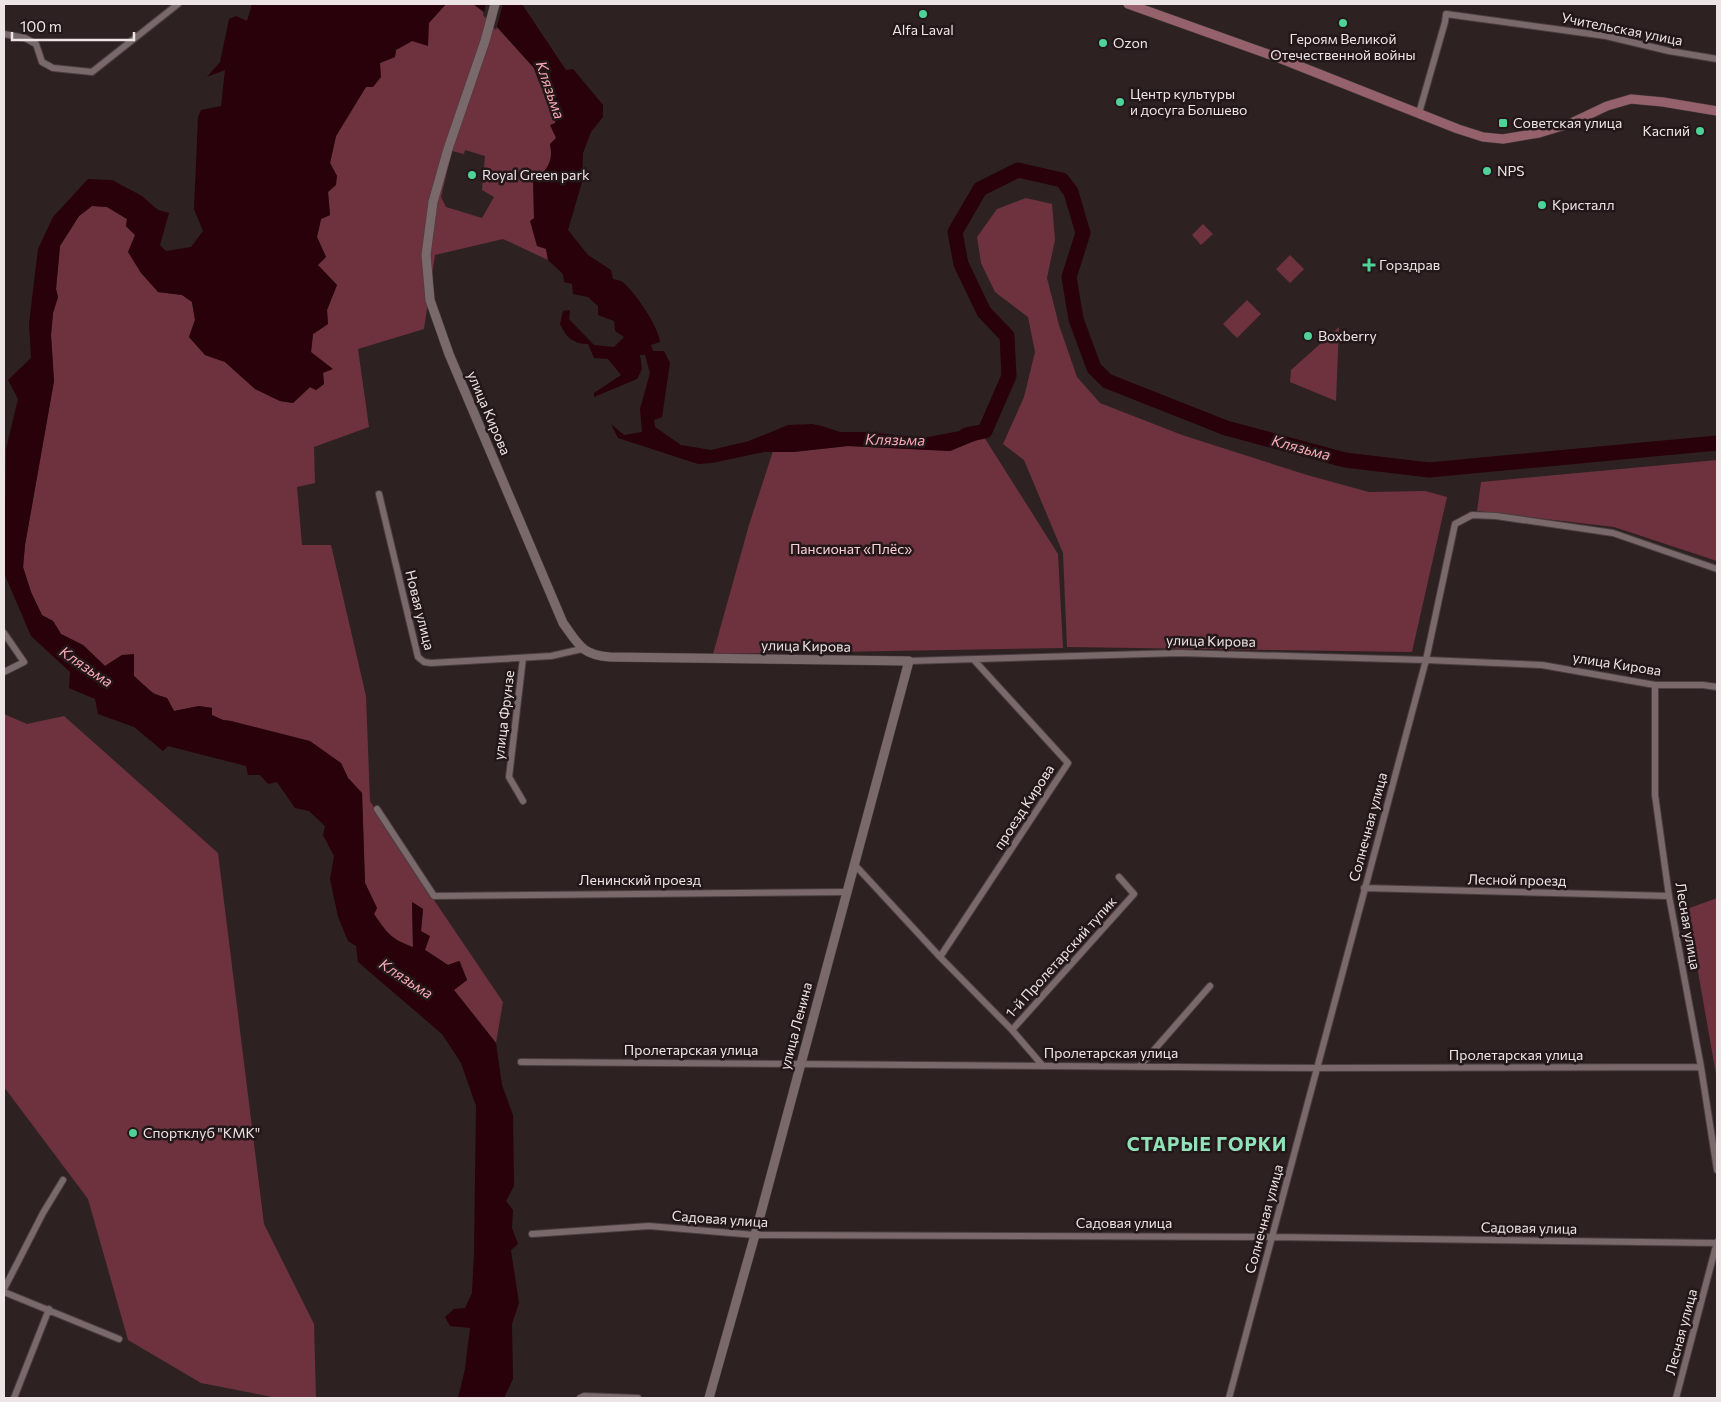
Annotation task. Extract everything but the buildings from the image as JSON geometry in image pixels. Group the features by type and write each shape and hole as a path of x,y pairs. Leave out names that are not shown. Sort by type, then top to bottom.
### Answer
{"main road":[{"path":"1128,4 1279,58 1482,137 1503,139 1539,134 1569,124 1607,106 1631,99 1717,111"}],"street":[{"path":"4,34 25,38 36,44 42,62 53,68 92,72 178,4"},
{"name":"улица Кирова","path":"495,4 485,41 448,149 433,202 426,255 430,300 449,354 563,623 582,649 595,656 610,657 909,661 1180,653 1426,660 1542,665 1655,686 1703,685 1717,687"},
{"name":"Учительская улица","path":"1419,113 1446,14 1606,36 1668,51 1717,59"},
{"name":"Новая улица","path":"379,494 420,660 431,662 523,658 551,656 582,649"},
{"name":"Солнечная улица","path":"1229,1398 1426,660 1456,524 1472,515 1496,516 1614,533 1717,569"},
{"path":"4,633 24,662 4,672"},
{"name":"улица Фрунзе","path":"523,658 509,777 523,801"},
{"name":"проезд Кирова","path":"940,957 1068,763 974,660"},
{"name":"улица Ленина","path":"708,1398 755,1235 909,661"},
{"name":"Лесная улица","path":"1655,686 1655,795 1670,896 1701,1067 1717,1170"},
{"name":"Ленинский проезд","path":"377,809 434,896 846,892"},
{"path":"854,864 940,957 1012,1030 1043,1066"},
{"name":"1-й Пролетарский тупик","path":"1012,1030 1134,894 1119,877"},
{"name":"Лесной проезд","path":"1364,888 1670,896"},
{"path":"1140,1066 1210,986"},
{"name":"Пролетарская улица","path":"521,1062 1318,1068 1701,1067"},
{"path":"63,1180 43,1213 4,1290 119,1339"},
{"name":"Садовая улица","path":"532,1234 649,1226 755,1235 1272,1237 1717,1242"},
{"name":"Лесная улица","path":"1676,1398 1717,1242"},
{"path":"14,1398 49,1309"},
{"path":"580,1398 584,1396 638,1398"}],"green space":[{"path":"446,4 473,4 482,11 534,68 539,82 556,110 556,138 550,144 551,154 549,162 538,178 533,175 534,218 546,249 548,260 503,239 435,255 424,329 358,349 369,427 314,447 315,483 297,487 302,545 331,545 366,696 370,801 503,1002 496,1043 454,990 467,980 460,961 448,965 425,950 421,931 423,909 412,902 413,948 399,942 390,935 374,914 377,908 365,883 362,793 348,778 341,763 211,715 212,708 199,706 174,711 167,698 151,691 139,682 122,655 105,666 83,645 61,634 53,621 42,616 31,592 23,567 25,545 54,381 51,335 53,313 58,297 56,289 60,246 79,216 92,206 107,207 127,219 126,226 135,235 158,292 182,295 192,302 195,320 189,337 205,355 225,362 255,389 280,401 293,403 310,387 316,390 324,384 323,373 311,352 313,334 328,324 327,310 337,285 317,265 326,257 317,237 321,219 330,215 328,192 337,176 330,163 336,136 380,63 395,57 396,50 412,41","holes":["465,150 485,156 482,190 494,197 482,218 446,207 441,197 452,151 464,154"]},
{"path":"1026,198 1052,204 1055,240 1047,278 1059,325 1077,377 1100,403 1182,435 1307,475 1369,492 1425,491 1447,497 1412,652 1067,647 1063,553 1024,460 1003,444 1024,397 1035,352 1028,317 995,292 981,263 977,237 997,209"},
{"path":"1203,224 1213,234 1201,245 1192,235"},
{"path":"1290,255 1304,269 1290,283 1276,269"},
{"path":"1247,300 1261,314 1237,338 1223,324"},
{"path":"1339,327 1336,401 1290,382 1291,370"},
{"name":"Пансионат «Плёс»","path":"984,437 1058,554 1063,648 713,654 749,525 773,451 793,452 848,446 950,451"},
{"path":"1717,460 1717,561 1614,527 1477,511 1481,482"},
{"path":"4,714 27,724 64,716 218,853 264,1224 314,1324 316,1398 277,1398 201,1383 128,1340 88,1199 4,1087"},
{"path":"1717,898 1717,1080 1687,909"}],"water":[{"path":"252,4 446,4 429,23 428,46 412,41 396,50 395,57 380,63 381,77 373,87 366,87 336,136 330,163 337,176 336,185 328,192 330,215 321,219 317,237 326,257 318,265 337,285 327,310 328,324 313,334 311,352 333,369 323,373 324,384 316,390 310,387 293,403 280,401 255,389 225,362 205,355 189,337 195,320 192,302 182,295 158,292 141,273 128,252 135,235 126,226 127,219 107,207 92,206 79,216 60,246 56,289 58,297 53,313 51,335 54,381 25,545 23,567 31,592 42,615 53,621 61,634 83,645 105,666 122,655 134,654 134,676 154,694 167,698 174,711 199,706 212,708 212,715 223,720 310,741 341,763 348,778 362,793 365,883 377,908 374,914 390,935 413,947 412,902 423,909 421,931 430,936 425,950 448,965 459,961 467,980 454,990 496,1043 502,1085 513,1115 514,1186 506,1201 513,1210 512,1228 518,1244 511,1250 519,1303 512,1324 513,1379 504,1398 458,1398 465,1369 470,1328 450,1326 445,1317 454,1309 465,1308 472,1293 476,1106 461,1063 442,1034 358,962 356,946 348,941 338,917 330,879 334,856 323,835 325,826 309,811 295,808 277,782 268,784 260,775 248,775 246,766 168,746 163,751 134,727 98,714 95,699 69,688 70,672 31,636 4,573 6,449 18,399 8,380 31,358 29,324 38,249 53,217 88,179 112,180 142,196 158,210 169,213 160,245 166,251 191,247 203,231 194,209 198,117 201,110 221,106 225,70 207,77 220,62 229,19 236,16 247,21"},
{"path":"473,4 522,4 566,70 573,69 603,105 603,117 591,132 583,153 582,182 568,230 588,255 611,270 613,279 621,281 626,285 645,309 659,335 660,342 651,345 653,351 664,351 670,363 662,417 654,420 655,427 681,445 711,450 749,441 788,425 812,424 840,432 867,432 923,438 986,426 984,437 950,451 848,446 793,452 764,452 712,463 698,464 618,438 611,424 624,435 642,432 640,409 650,373 645,355 640,355 642,369 637,379 594,397 594,393 621,375 608,359 594,358 588,344 578,343 565,333 560,324 563,311 570,310 569,319 594,345 614,347 624,337 615,331 614,321 598,315 598,306 588,297 573,294 572,284 564,282 563,274 548,260 546,249 537,246 530,221 534,218 533,175 538,178 550,162 550,144 556,138 550,125 555,123 556,110 539,82 534,68 483,11"}],"pier":[{"path":"486,4 503,4 496,30 483,15"}],"waterway":[{"name":"Клязьма","path":"966,435 985,431 1009,376 1007,336 984,312 961,264 955,232 980,189 1018,170 1062,180 1071,192 1083,233 1069,277 1076,319 1094,368 1107,381 1226,428 1345,460 1429,470 1717,443"}],"place":[{"name":"Alfa Laval","path":"923,14"},
{"name":"Героям Великой Отечественной войны","path":"1343,23"},
{"name":"Ozon","path":"1103,43"},
{"name":"Центр культуры и досуга Болшево","path":"1120,102"},
{"name":"Советская улица","path":"1503,123"},
{"name":"Каспий","path":"1700,131"},
{"name":"NPS","path":"1487,171"},
{"name":"Royal Green park","path":"472,175"},
{"name":"Кристалл","path":"1542,205"},
{"name":"Горздрав","path":"1369,265"},
{"name":"Boxberry","path":"1308,336"},
{"name":"Спортклуб \"КМК\"","path":"133,1133"}],"district":[{"name":"СТАРЫЕ ГОРКИ","path":"1207,1144"}]}
